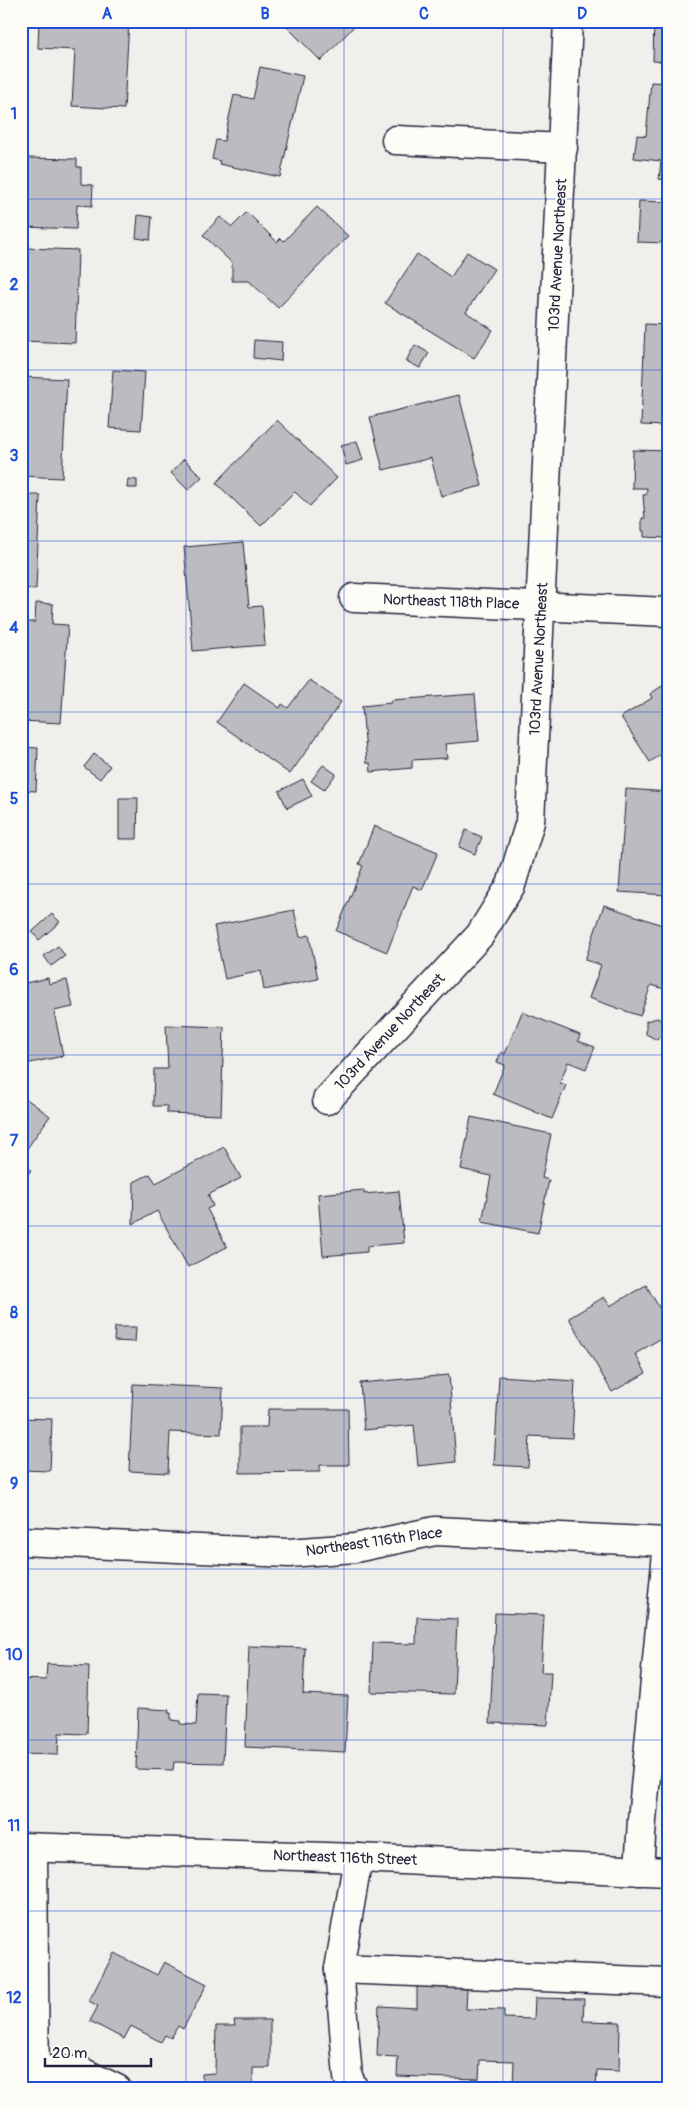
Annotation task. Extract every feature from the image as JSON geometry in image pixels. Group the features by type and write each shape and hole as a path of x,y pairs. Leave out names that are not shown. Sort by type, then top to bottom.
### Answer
{"street":[{"name":"103rd Avenue Northeast","path":"327,1100 480,935 511,885 530,822 542,606 568,21"},
{"path":"396,140 563,148"},
{"name":"Northeast 118th Place","path":"354,598 668,612"},
{"name":"Northeast 116th Place","path":"21,1541 289,1553 355,1548 435,1531 668,1542"},
{"path":"639,1871 668,1542"},
{"path":"27,1847 34,2079 80,2071 116,2089"},
{"name":"Northeast 116th Street","path":"27,1847 358,1858 668,1872"},
{"path":"354,2089 348,2077 339,1969 358,1858"},
{"path":"339,1969 668,1982"}],"building":[{"path":"39,21 129,21 124,109 72,106 75,50 38,48"},
{"path":"290,21 359,21 321,61 286,26"},
{"path":"668,21 668,62 653,61 654,22"},
{"path":"260,67 303,76 280,177 219,164 220,161 212,159 216,140 224,141 234,95 253,99"},
{"path":"651,82 668,83 668,180 659,179 661,161 634,158 637,135 646,136"},
{"path":"26,158 77,159 77,167 81,167 81,184 93,185 92,206 77,205 76,229 24,227"},
{"path":"639,201 668,202 668,243 637,242"},
{"path":"317,207 348,236 278,308 249,281 232,281 232,263 203,235 220,217 232,227 247,212 277,242 281,238 284,241"},
{"path":"138,215 152,217 150,240 136,238"},
{"path":"21,244 27,244 27,248 78,250 75,343 21,341"},
{"path":"467,252 494,269 466,312 493,330 474,358 385,303 417,254 451,277"},
{"path":"645,324 668,325 668,426 641,425"},
{"path":"254,340 282,342 281,361 253,358"},
{"path":"415,345 429,353 420,368 406,361"},
{"path":"113,370 145,372 141,430 109,428"},
{"path":"21,377 67,379 62,478 21,476"},
{"path":"459,395 482,486 441,496 431,458 383,470 370,417"},
{"path":"277,420 337,478 310,506 295,492 261,526 216,483"},
{"path":"357,441 363,460 346,465 341,445"},
{"path":"633,450 668,451 668,538 644,537 644,531 642,531 642,518 645,518 643,495 646,495 647,488 632,488"},
{"path":"184,459 202,477 188,490 171,473"},
{"path":"128,479 137,480 137,488 127,488"},
{"path":"21,495 40,495 36,589 21,588"},
{"path":"243,542 249,607 262,606 265,645 193,651 184,547"},
{"path":"36,603 53,604 52,624 68,625 61,723 21,721 21,622 35,622"},
{"path":"309,680 341,702 290,774 217,722 244,683 280,708 282,704 288,708"},
{"path":"668,682 668,750 650,762 621,717 652,698 650,694"},
{"path":"475,694 479,741 445,744 447,758 412,760 412,768 371,772 370,763 367,763 362,706 391,703 392,700"},
{"path":"21,737 24,737 23,747 38,748 36,791 22,790 21,800"},
{"path":"94,754 110,766 100,779 84,767"},
{"path":"323,765 336,774 324,790 311,781"},
{"path":"303,779 312,796 287,808 279,791"},
{"path":"626,789 668,792 668,895 619,892"},
{"path":"119,798 138,798 137,839 119,839"},
{"path":"374,826 438,852 422,890 413,886 387,952 336,931 363,866 359,864"},
{"path":"466,830 482,837 475,854 459,847"},
{"path":"604,905 668,927 668,990 651,985 640,1016 589,998 601,965 585,960"},
{"path":"294,910 300,937 309,935 318,979 264,990 261,971 225,979 214,926"},
{"path":"52,914 60,922 39,940 32,932"},
{"path":"58,946 65,956 51,966 44,956"},
{"path":"48,978 49,984 67,980 73,1007 54,1011 63,1056 21,1065 21,984"},
{"path":"522,1012 580,1035 578,1041 595,1047 586,1069 568,1062 560,1083 566,1085 552,1119 493,1094 505,1065 497,1062 501,1052 505,1054"},
{"path":"658,1018 667,1029 657,1040 646,1034 646,1021"},
{"path":"166,1025 224,1027 221,1115 167,1113 167,1106 153,1106 154,1069 168,1069"},
{"path":"21,1095 50,1116 21,1157"},
{"path":"471,1117 551,1134 542,1178 549,1180 538,1233 482,1222 491,1176 461,1169"},
{"path":"224,1147 241,1178 208,1195 213,1206 207,1209 227,1247 188,1267 157,1211 133,1224 134,1182 150,1174 156,1183"},
{"path":"21,1163 31,1170 21,1184"},
{"path":"364,1190 364,1194 399,1191 404,1243 367,1246 367,1252 323,1256 318,1194"},
{"path":"646,1285 668,1323 668,1334 635,1354 646,1373 612,1392 569,1318 604,1297 610,1306"},
{"path":"115,1327 136,1327 135,1342 114,1341"},
{"path":"449,1375 456,1462 418,1466 414,1425 364,1430 360,1383"},
{"path":"499,1376 575,1381 572,1438 530,1436 528,1467 494,1465"},
{"path":"133,1384 223,1388 221,1434 170,1432 168,1473 129,1471"},
{"path":"268,1409 348,1409 349,1465 320,1465 320,1472 240,1473 240,1427 267,1427"},
{"path":"21,1418 52,1419 50,1471 21,1470"},
{"path":"495,1613 544,1615 541,1672 551,1672 548,1725 490,1723"},
{"path":"417,1617 457,1619 454,1694 371,1692 373,1643 416,1644"},
{"path":"249,1646 305,1648 303,1694 348,1696 345,1752 245,1747"},
{"path":"47,1664 89,1666 87,1734 59,1733 58,1755 21,1754 21,1679 46,1680"},
{"path":"198,1693 226,1694 223,1763 174,1762 173,1770 136,1769 138,1708 169,1710 168,1713 171,1713 171,1720 180,1721 180,1724 196,1725"},
{"path":"114,1953 157,1975 164,1962 207,1984 183,2029 178,2026 171,2038 165,2035 161,2042 131,2026 124,2039 90,2021 98,2006 89,2001"},
{"path":"417,1986 467,1989 466,2009 504,2010 504,2018 534,2019 535,1998 584,1999 583,2021 620,2022 619,2071 597,2070 596,2089 513,2088 514,2061 480,2060 479,2079 397,2076 398,2057 377,2056 379,2006 417,2008"},
{"path":"234,2020 270,2020 270,2068 253,2068 253,2089 202,2089 202,2074 215,2073 216,2026 235,2026"}]}
